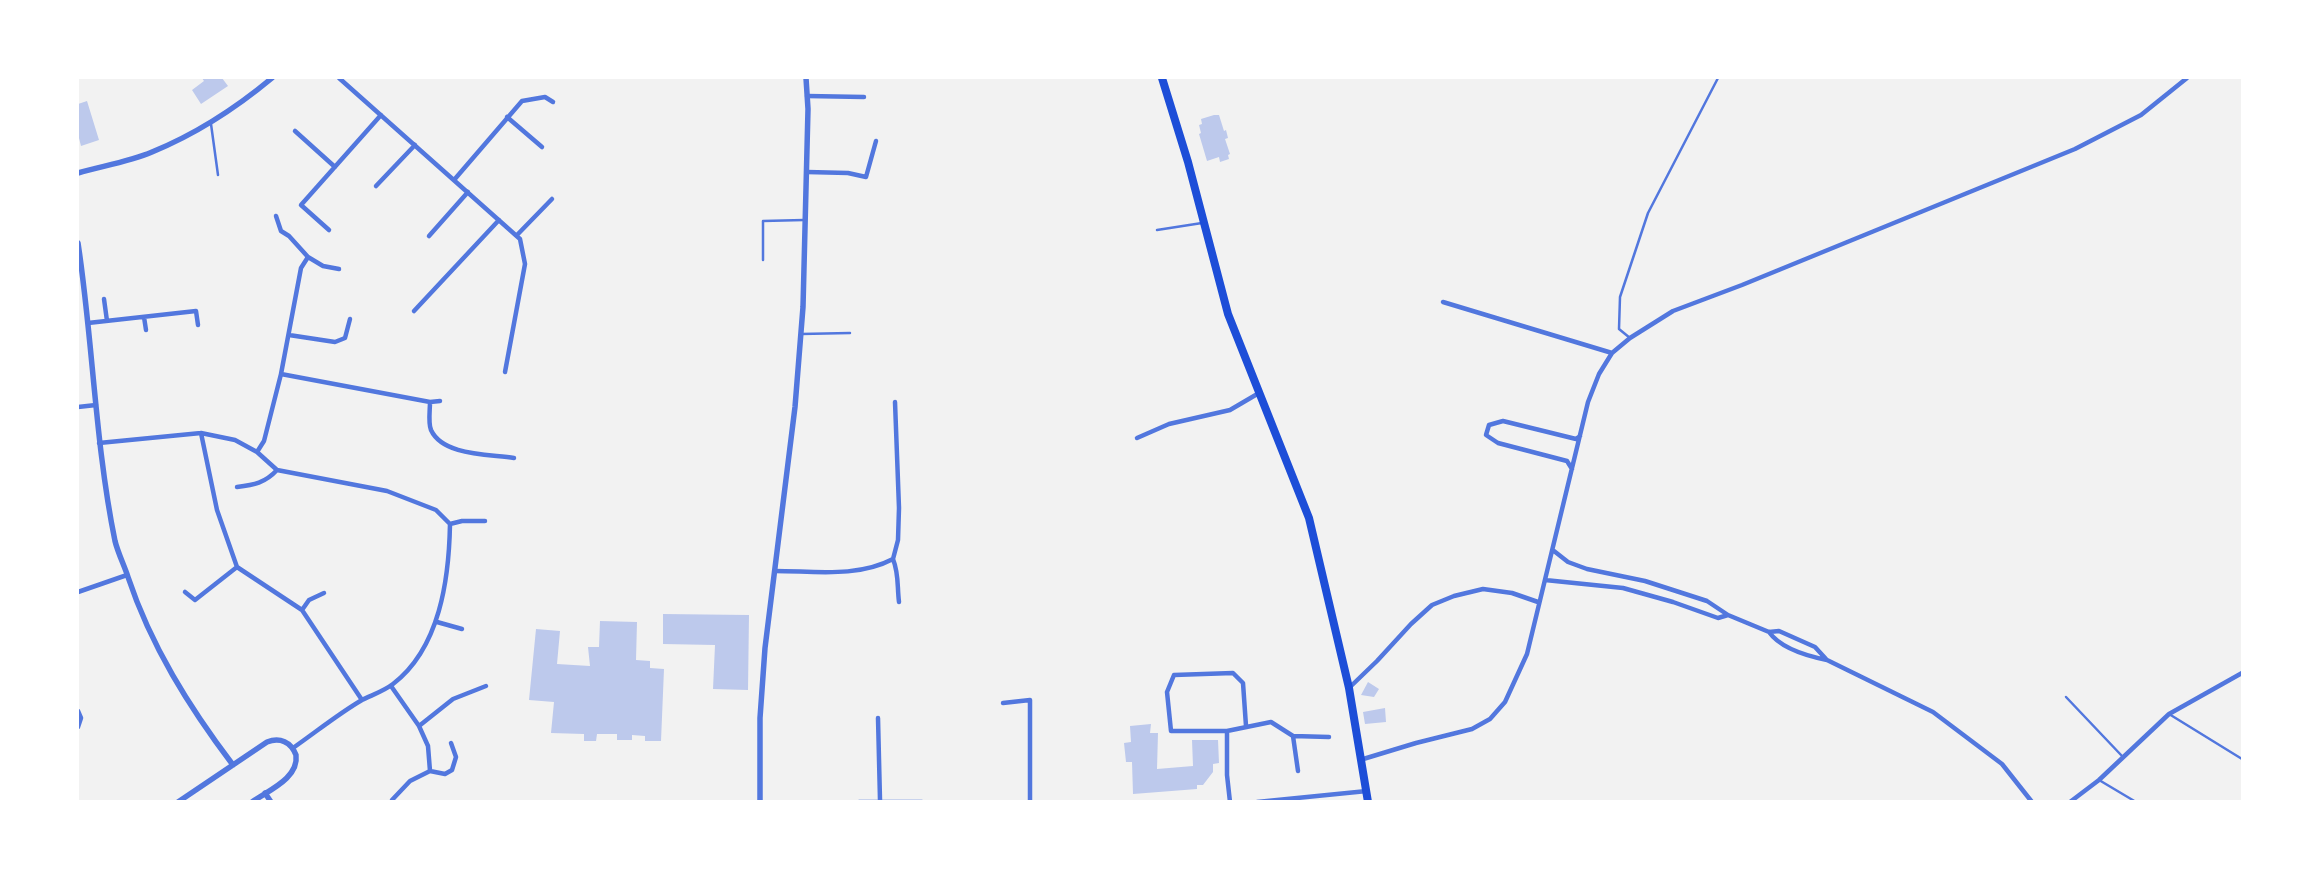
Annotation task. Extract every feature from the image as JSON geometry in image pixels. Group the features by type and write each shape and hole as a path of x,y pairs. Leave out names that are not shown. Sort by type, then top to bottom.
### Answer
{"highway":[{"path":"1162,78 1188,162 1228,314 1309,518 1349,688 1368,802"}],"street":[{"path":"78,174 150,153 210,123 240,104 264,80 272,78"},
{"path":"339,78 520,239 525,264 505,372"},
{"path":"760,802 762,686 795,407 801,334 807,172 806,78"},
{"path":"1360,760 1416,742 1457,734 1479,726 1490,719 1505,702 1522,668 1538,602 1554,551 1588,402 1599,374 1612,352 1673,310 1742,285 2076,149 2141,115 2187,78"},
{"path":"807,96 864,97"},
{"path":"454,180 522,101 530,98 545,97 553,102"},
{"path":"329,230 301,205 381,116"},
{"path":"507,117 542,147"},
{"path":"295,131 335,167"},
{"path":"807,172 848,173 866,176 876,142"},
{"path":"376,186 415,145"},
{"path":"429,236 468,192"},
{"path":"517,235 552,199"},
{"path":"276,216 281,230 308,257 323,266 339,269"},
{"path":"414,311 499,220"},
{"path":"78,243 88,323 99,443 115,543 135,600 163,659 198,718 232,765"},
{"path":"257,452 264,441 281,374 301,268 308,257"},
{"path":"104,299 107,321"},
{"path":"1444,302 1612,352"},
{"path":"88,323 196,311 198,325"},
{"path":"144,317 146,330"},
{"path":"289,335 335,342 345,338 350,319"},
{"path":"281,374 430,402 440,401"},
{"path":"1137,438 1169,424 1230,410 1259,393"},
{"path":"426,412 430,402"},
{"path":"430,402 430,428 439,441 456,449 514,458"},
{"path":"895,402 899,508 898,540 893,559 898,572 899,602"},
{"path":"78,407 96,405"},
{"path":"1572,469 1567,461 1498,443 1486,435 1489,425 1503,421 1576,439 1580,436"},
{"path":"99,443 171,434 201,433 235,440 257,452 278,470 387,491 436,510 450,524 449,554 437,622 406,672 391,686 362,700 293,748"},
{"path":"201,433 217,510 237,568 302,610 362,700"},
{"path":"237,487 256,485 270,478 278,470"},
{"path":"450,524 462,521 485,521"},
{"path":"1554,551 1568,562 1587,569 1620,574 1707,601 1728,615 1769,632 1779,631 1815,648 1827,660"},
{"path":"775,571 820,574 879,566 893,559"},
{"path":"185,592 195,600 237,568"},
{"path":"78,592 127,575"},
{"path":"1545,580 1623,588 1673,602 1718,618 1728,615"},
{"path":"1349,688 1432,605 1454,596 1483,589 1512,593 1538,602"},
{"path":"302,610 309,600 324,593"},
{"path":"437,622 462,629"},
{"path":"1769,632 1775,641 1810,656 1827,660 1934,712 2002,764 2032,802"},
{"path":"1246,726 1243,683 1233,673 1174,675 1167,692 1170,731 1227,732 1246,726 1271,722 1293,736 1329,737"},
{"path":"2070,802 2099,780 2122,756 2169,714 2242,673"},
{"path":"391,686 419,726 428,746 430,771"},
{"path":"419,726 453,699 486,686"},
{"path":"1003,703 1030,700 1030,802"},
{"path":"78,711 81,718 78,727"},
{"path":"878,718 880,800"},
{"path":"1227,732 1227,775 1230,802"},
{"path":"1293,736 1298,771"},
{"path":"178,802 272,740 282,740 293,748 297,760 294,770 252,802"},
{"path":"392,800 410,781 430,771 445,774 452,770 456,757 451,743"},
{"path":"1257,802 1367,791"},
{"path":"265,793 271,802"},
{"path":"859,802 880,800 922,802"}],"lane":[{"path":"1630,338 1619,329 1620,297 1648,213 1718,78"},
{"path":"210,123 218,175"},
{"path":"763,260 763,221 806,220"},
{"path":"1157,230 1204,223"},
{"path":"801,334 850,333"},
{"path":"2066,697 2122,756"},
{"path":"2169,714 2242,760"},
{"path":"2099,780 2136,802"}],"building":[{"path":"202,78 222,78 228,86 201,104 192,90 204,81"},
{"path":"87,101 99,140 81,146 78,134 78,104"},
{"path":"1219,115 1228,138 1225,139 1230,154 1228,155 1229,159 1220,162 1219,157 1207,161 1199,134 1201,133 1199,125 1202,124 1201,119"},
{"path":"663,614 749,615 748,690 713,689 715,645 663,644"},
{"path":"600,621 637,622 636,660 650,661 650,668 664,669 661,741 645,741 645,736 632,735 632,740 617,740 617,734 597,734 596,741 584,741 584,734 551,733 554,702 529,700 536,629 560,631 557,664 590,666 588,647 599,647"},
{"path":"1368,682 1379,689 1374,697 1361,695"},
{"path":"1385,708 1386,722 1365,724 1363,712"},
{"path":"1151,724 1150,733 1158,733 1157,769 1193,766 1192,740 1218,740 1219,763 1213,764 1213,772 1203,785 1197,785 1197,789 1133,794 1132,762 1126,762 1124,743 1131,742 1130,726"}]}
